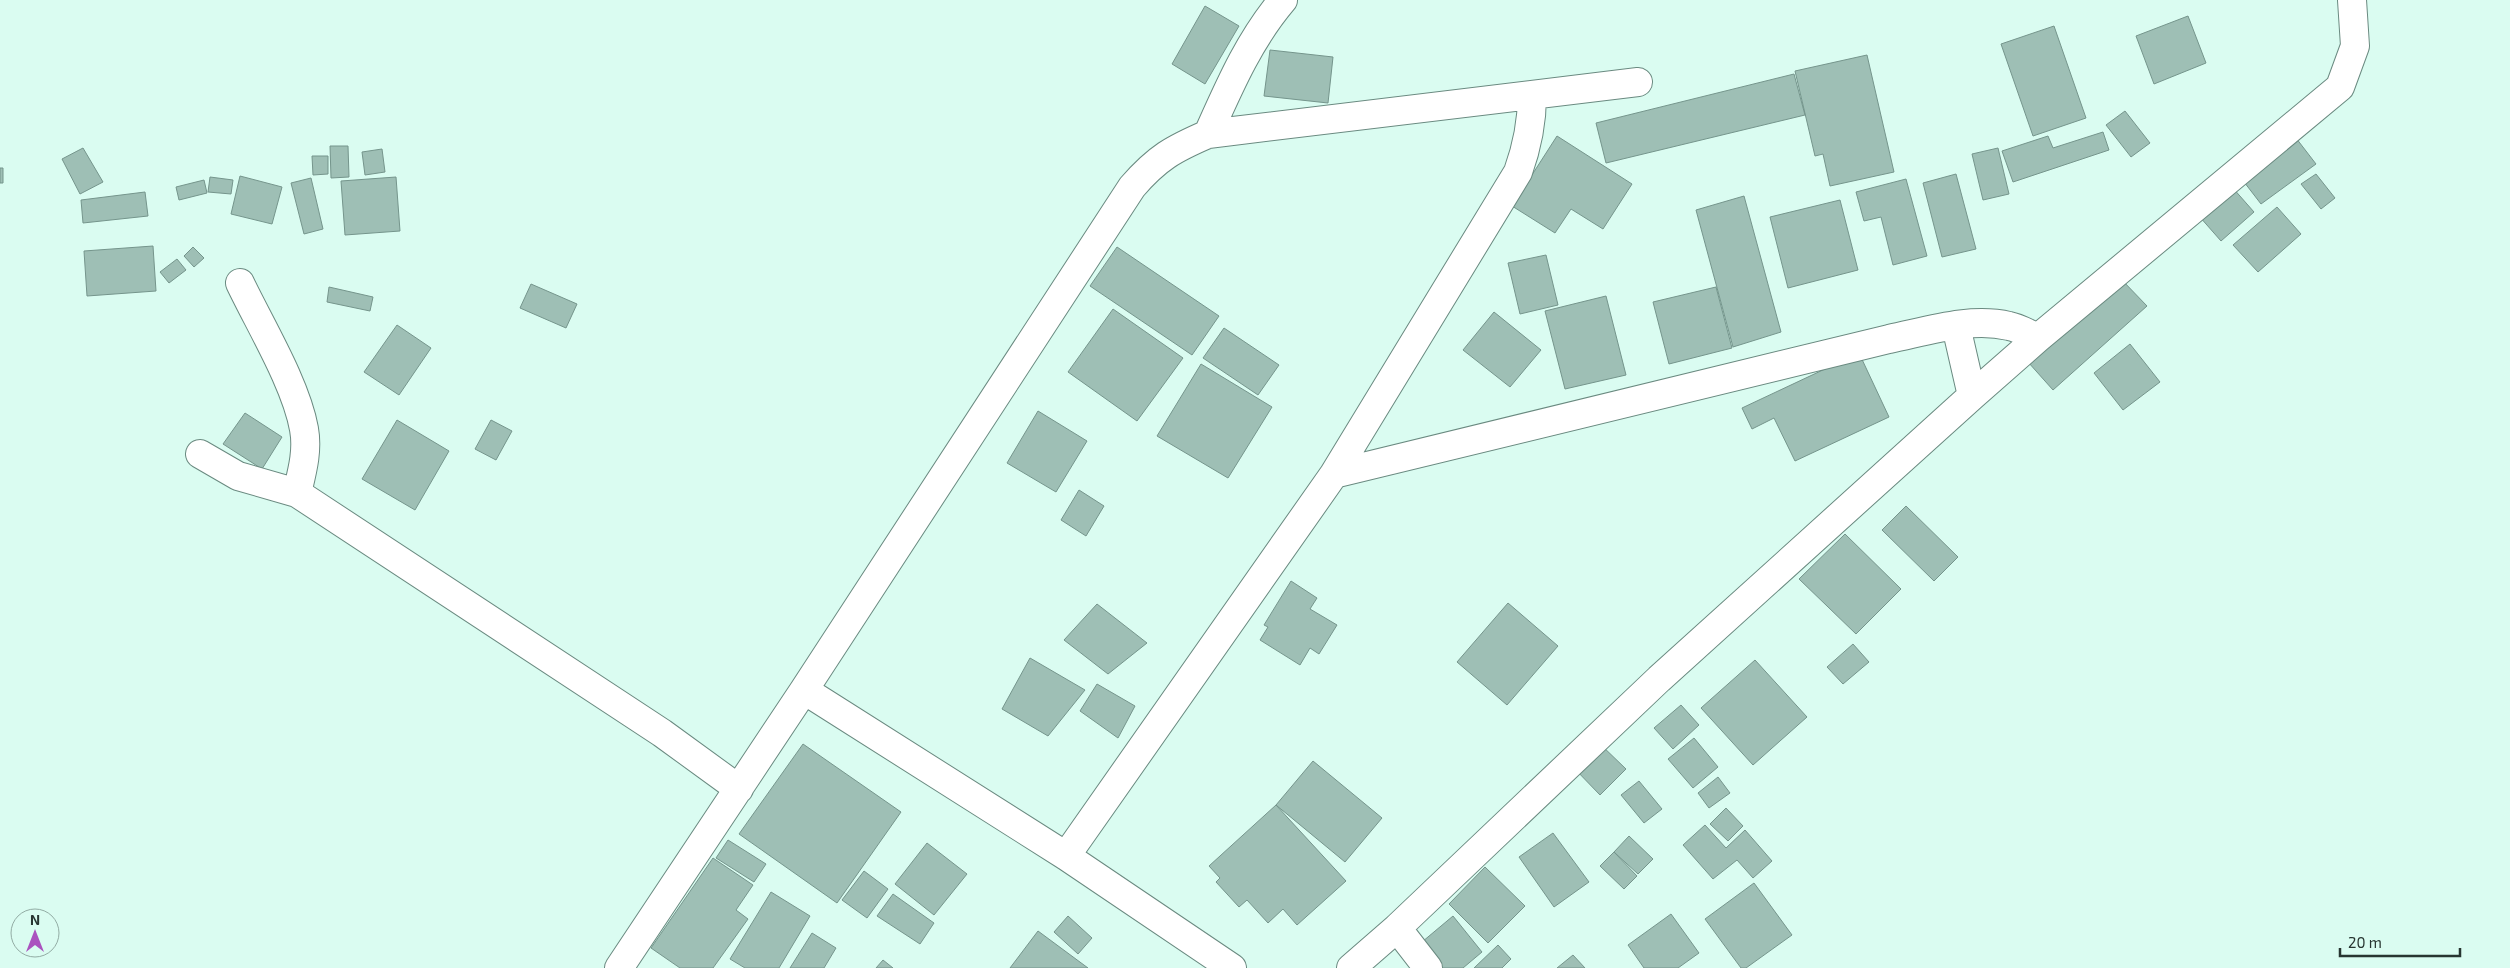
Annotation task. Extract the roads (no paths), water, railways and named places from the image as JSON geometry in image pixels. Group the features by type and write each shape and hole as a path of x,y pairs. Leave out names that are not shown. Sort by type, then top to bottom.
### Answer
{"street":[{"path":"1208,134 1236,72 1266,20 1283,0"},
{"path":"1352,968 1397,928 1659,679 1972,396 2038,338 2340,87 2355,46 2352,0"},
{"path":"627,965 739,788 1132,187 1150,166 1175,148 1208,134 1638,82"},
{"path":"1066,856 1334,474 1518,172 1527,147 1532,119 1532,96"},
{"path":"240,283 296,400 304,431 304,465 297,493"},
{"path":"1334,474 1889,339 1956,326 1984,322 2011,326 2038,338"},
{"path":"1956,326 1972,396"},
{"path":"200,454 238,476 297,493 662,733 739,788"},
{"path":"804,690 1066,856 1232,968"},
{"path":"1397,928 1428,968"}]}
